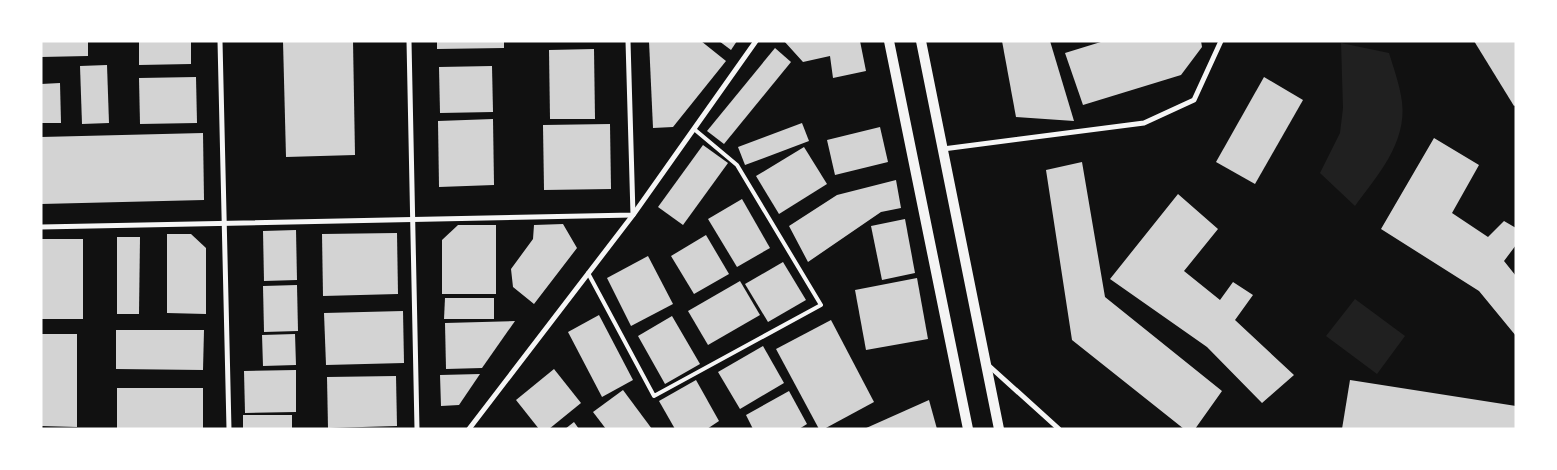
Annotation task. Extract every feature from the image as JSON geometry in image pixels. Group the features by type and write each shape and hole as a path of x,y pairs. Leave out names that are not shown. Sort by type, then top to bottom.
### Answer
{"main road":[{"path":"889,41 968,429"},
{"path":"920,41 999,429"}],"street":[{"path":"220,41 229,429"},
{"path":"409,41 418,429"},
{"path":"628,41 633,215"},
{"path":"468,429 633,215 756,41"},
{"path":"942,149 1144,123 1194,100 1221,41"},
{"path":"41,227 633,215"},
{"path":"986,364 1058,429"}],"lane":[{"path":"588,273 654,396 820,305 737,164 694,129"}],"shaded area":[{"path":"1341,43 1389,53 1402,102 1400,131 1395,145 1381,171 1355,206 1320,173 1340,133 1343,108"},
{"path":"1355,299 1405,336 1377,374 1326,336"}],"building":[{"path":"41,41 88,41 88,56 41,57"},
{"path":"139,41 191,41 191,64 139,65"},
{"path":"283,41 353,41 355,155 286,157"},
{"path":"437,41 504,41 504,48 437,49"},
{"path":"649,41 701,41 726,61 673,127 653,128"},
{"path":"719,41 737,41 731,50"},
{"path":"784,41 860,41 866,71 833,78 830,56 803,62"},
{"path":"1002,41 1050,41 1074,121 1016,117"},
{"path":"1104,41 1201,41 1202,47 1181,75 1083,105 1065,53"},
{"path":"1474,41 1516,41 1516,105 1514,106"},
{"path":"775,48 791,62 724,144 707,131"},
{"path":"594,49 595,119 550,119 549,50"},
{"path":"107,65 109,123 82,124 80,66"},
{"path":"492,66 493,112 440,113 439,67"},
{"path":"196,77 197,123 140,124 139,78"},
{"path":"1264,77 1303,100 1255,184 1216,162"},
{"path":"60,83 61,123 41,123 41,84"},
{"path":"493,119 494,185 439,187 438,121"},
{"path":"802,123 809,141 745,165 738,147"},
{"path":"610,124 611,189 544,190 543,125"},
{"path":"880,127 888,162 835,175 827,140"},
{"path":"203,133 204,200 41,204 41,137"},
{"path":"1434,138 1479,165 1452,213 1488,237 1504,221 1516,228 1516,245 1504,261 1516,276 1516,336 1479,291 1381,229"},
{"path":"703,145 728,163 683,225 658,207"},
{"path":"804,147 827,184 779,214 756,176"},
{"path":"1082,162 1105,297 1222,391 1195,429 1184,429 1072,340 1046,170"},
{"path":"896,180 901,208 881,212 808,262 789,226 837,195"},
{"path":"1178,194 1218,229 1184,271 1220,300 1233,282 1253,295 1235,320 1294,375 1262,403 1207,347 1110,279"},
{"path":"742,199 770,248 737,267 708,219"},
{"path":"905,219 915,273 882,280 871,226"},
{"path":"563,224 577,248 534,304 513,287 511,269 533,239 534,225"},
{"path":"458,225 496,225 496,294 442,294 442,240"},
{"path":"296,230 297,280 264,281 263,231"},
{"path":"397,233 398,294 323,296 322,234"},
{"path":"167,234 191,234 206,248 206,314 167,313"},
{"path":"706,235 729,274 694,294 671,256"},
{"path":"117,237 140,237 139,314 117,314"},
{"path":"41,239 83,239 83,319 41,319"},
{"path":"648,256 673,304 631,326 607,278"},
{"path":"783,262 806,300 768,322 745,284"},
{"path":"917,278 928,339 866,350 855,290"},
{"path":"740,281 760,315 708,345 688,311"},
{"path":"297,285 298,331 264,332 263,286"},
{"path":"445,298 494,298 494,319 444,319"},
{"path":"403,311 404,363 326,365 324,313"},
{"path":"599,315 633,380 602,397 568,332"},
{"path":"672,316 700,364 665,384 638,336"},
{"path":"831,320 874,402 824,429 819,429 776,349"},
{"path":"515,321 482,368 446,369 445,323"},
{"path":"116,330 204,330 203,370 116,369"},
{"path":"41,334 77,334 77,427 41,426"},
{"path":"295,334 296,365 263,366 262,335"},
{"path":"763,346 784,383 740,409 718,372"},
{"path":"554,369 581,403 549,429 539,429 516,400"},
{"path":"296,370 296,412 245,413 244,371"},
{"path":"480,374 459,405 441,406 440,375"},
{"path":"396,376 397,426 328,428 327,377"},
{"path":"696,380 719,421 707,429 675,429 659,401"},
{"path":"1350,380 1516,406 1516,429 1342,429"},
{"path":"117,388 203,388 203,428 117,428"},
{"path":"623,390 652,429 606,429 593,412"},
{"path":"789,391 807,424 799,429 753,429 746,415"},
{"path":"929,400 937,429 864,429"},
{"path":"243,415 292,415 292,429 243,429"},
{"path":"574,422 579,429 565,429"}]}
